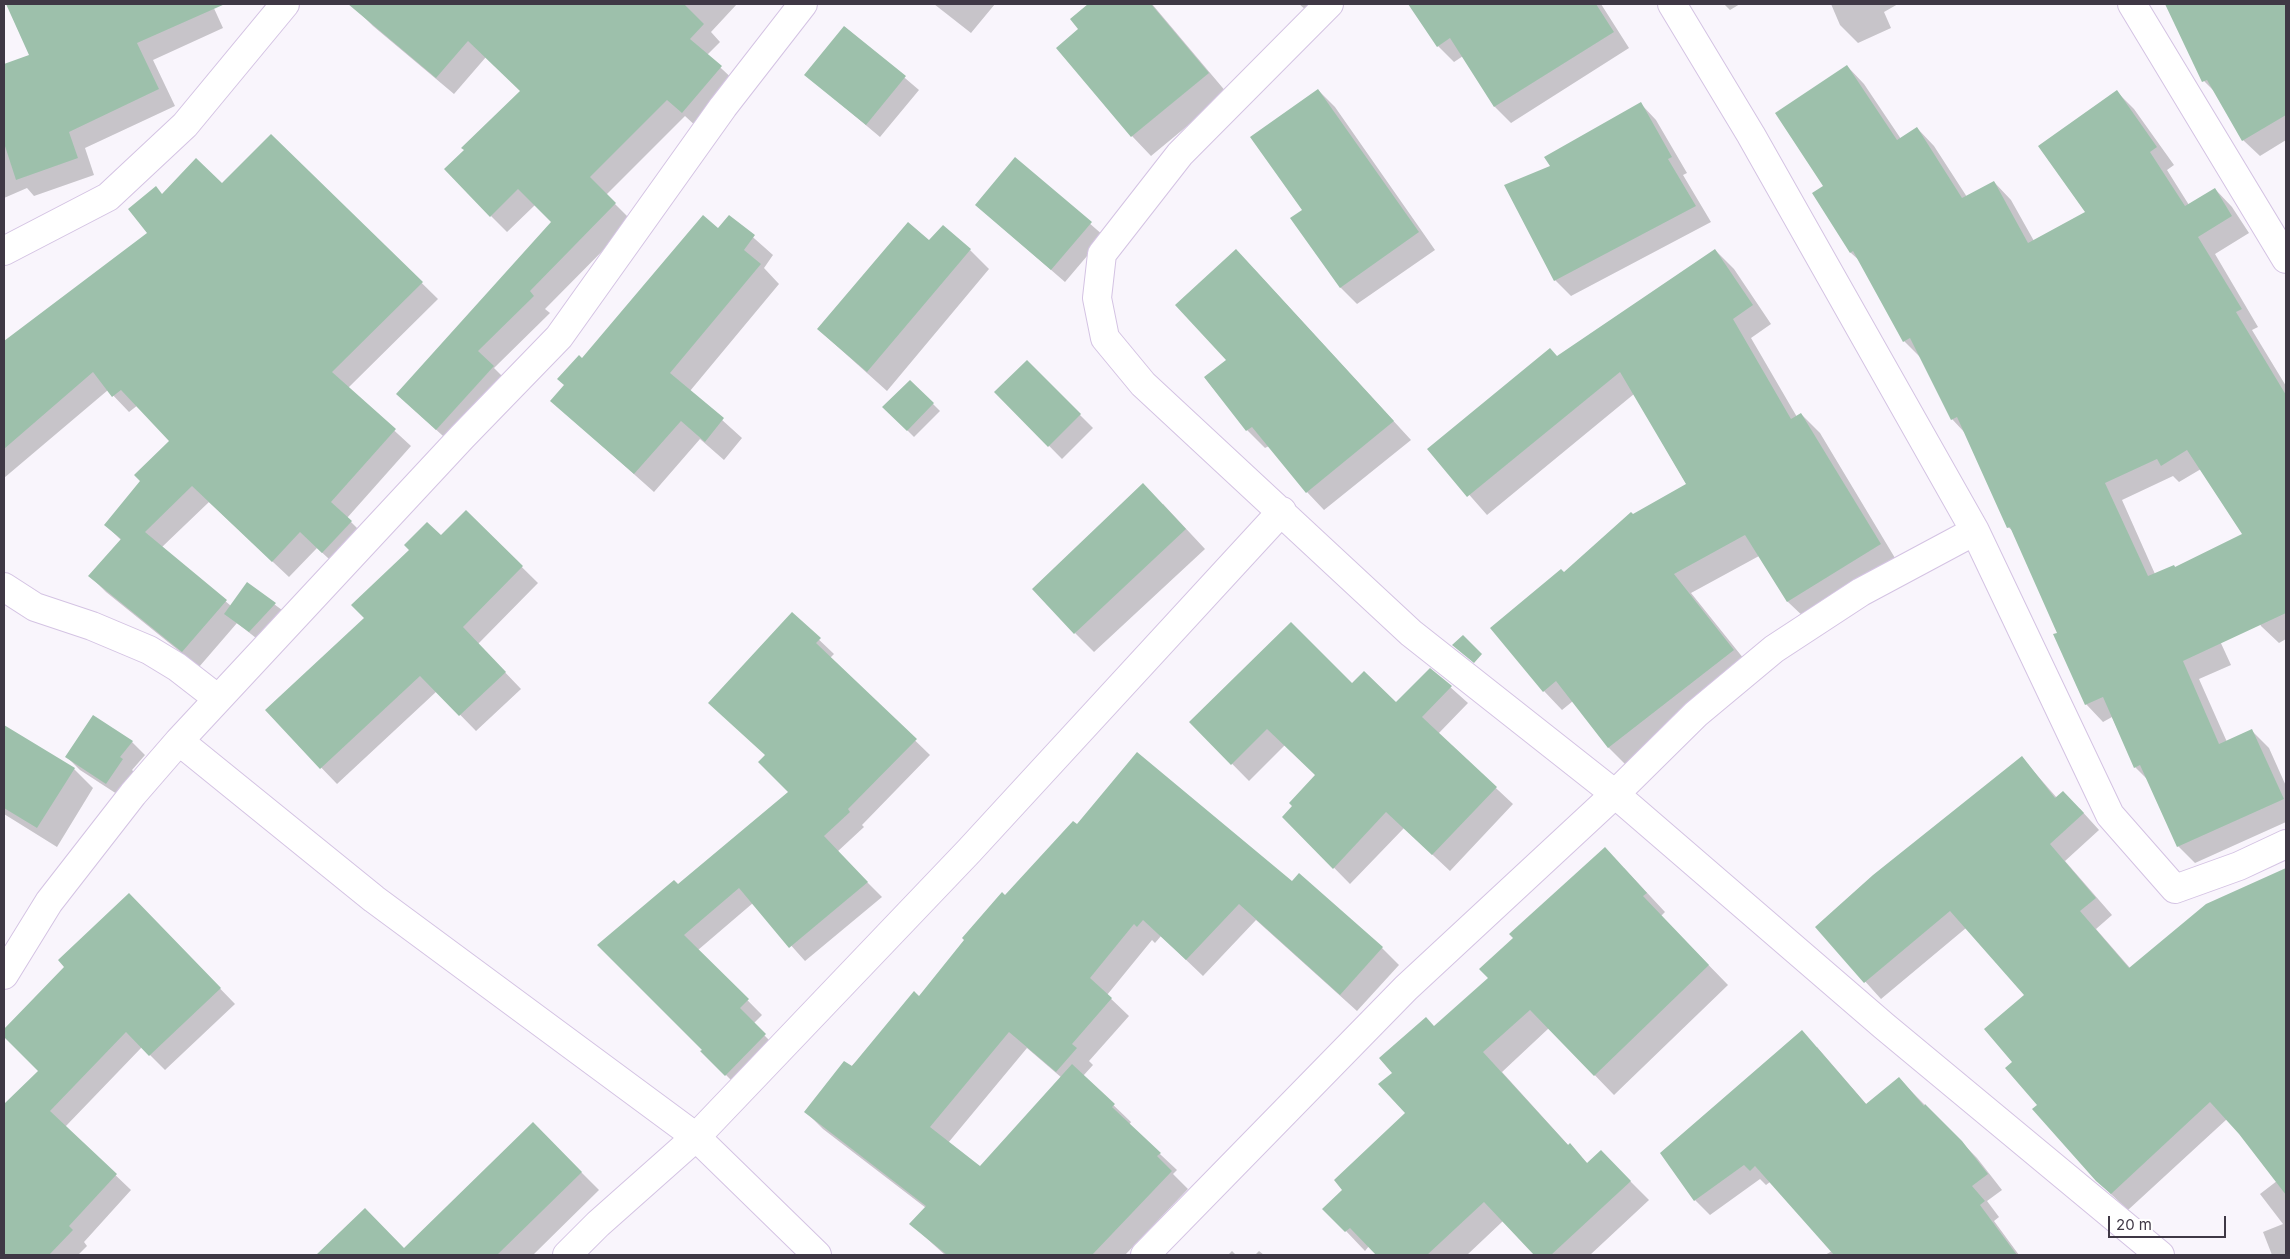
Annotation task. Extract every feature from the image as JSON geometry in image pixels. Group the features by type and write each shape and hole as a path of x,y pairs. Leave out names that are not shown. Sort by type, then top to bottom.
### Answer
{"street":[{"path":"4,251 108,197 185,125 285,4"},
{"path":"4,975 49,902 133,794 179,741 217,698 559,337 723,107 803,4"},
{"path":"1330,4 1180,154 1102,254 1097,298 1104,338 1143,384 1282,511 1411,633 1615,794 1884,1026 2160,1255"},
{"path":"1672,4 1751,135 1975,531 2110,815 2174,889 2239,866 2286,844"},
{"path":"2132,4 2286,259"},
{"path":"567,1255 598,1224 696,1136 969,851 1282,511"},
{"path":"1145,1255 1406,988 1615,794 1696,714 1774,649 1861,592 1975,531"},
{"path":"4,587 35,607 92,626 149,650 177,667 217,698"},
{"path":"179,741 374,899 696,1136 817,1255"}],"building":[{"path":"6,4 225,4 137,43 159,89 69,132 78,158 16,180 4,143 4,64 29,55"},
{"path":"348,4 684,4 704,24 690,39 722,66 682,113 667,100 590,177 616,203 530,291 534,296 478,351 494,366 436,430 396,394 551,222 518,189 490,217 444,169 464,150 461,148 520,91 468,41 436,78"},
{"path":"1088,4 1151,4 1209,73 1131,137 1056,48 1078,29 1070,19"},
{"path":"1408,4 1596,4 1614,32 1494,107 1450,38 1437,47"},
{"path":"2165,4 2286,4 2286,115 2242,141 2207,80 2202,82"},
{"path":"844,26 906,76 866,125 804,75"},
{"path":"1847,65 1897,140 1917,127 1962,198 1994,181 2028,243 2085,212 2038,146 2117,90 2157,147 2150,152 2185,206 2215,188 2232,216 2198,237 2242,309 2236,312 2286,395 2286,613 2183,661 2219,744 2252,729 2284,799 2177,847 2140,765 2134,768 2103,697 2085,705 2053,634 2057,633 2010,527 2007,528 1957,417 1951,420 1910,338 1903,342 1853,251 1850,253 1812,193 1823,186 1775,113","holes":["2187,450 2242,534 2175,567 2174,565 2148,576 2105,483 2157,459 2161,466"]},
{"path":"1318,89 1419,232 1340,288 1290,218 1302,210 1250,137"},
{"path":"1641,102 1672,157 1668,159 1696,206 1554,281 1504,185 1550,166 1544,157"},
{"path":"271,134 423,282 332,372 396,429 331,502 352,521 322,553 300,532 272,562 192,486 145,532 227,600 182,652 88,576 121,539 104,525 140,481 134,475 169,441 121,390 112,397 93,372 4,449 4,341 147,233 128,209 156,186 162,194 196,158 222,183"},
{"path":"1015,157 1092,222 1051,270 975,205"},
{"path":"703,215 718,228 729,215 755,235 744,250 761,264 670,373 724,418 705,442 681,421 634,474 550,401 564,385 557,379 579,355 582,358"},
{"path":"908,222 929,240 943,225 971,249 867,372 817,329"},
{"path":"1236,249 1394,421 1306,493 1252,427 1246,431 1204,377 1226,360 1175,305"},
{"path":"1715,249 1753,305 1733,319 1791,419 1801,413 1881,544 1787,602 1745,535 1674,574 1734,650 1608,748 1556,681 1543,692 1490,628 1561,569 1564,572 1631,512 1633,514 1686,484 1620,372 1467,497 1427,449 1550,348 1557,356"},
{"path":"1027,360 1081,414 1048,447 994,392"},
{"path":"910,380 934,403 907,431 882,407"},
{"path":"1143,483 1186,529 1074,634 1032,589"},
{"path":"466,510 523,566 463,627 506,672 459,716 420,676 320,769 265,710 364,618 351,605 409,550 404,545 427,522 441,535"},
{"path":"247,582 276,603 249,632 224,614"},
{"path":"792,612 821,638 816,643 917,739 848,809 850,812 824,836 868,882 789,948 739,888 684,935 749,999 740,1008 766,1034 725,1076 700,1051 702,1050 597,945 674,880 678,884 788,792 758,762 765,755 708,703"},
{"path":"1291,622 1352,683 1364,671 1396,702 1430,668 1452,686 1422,717 1497,787 1432,855 1386,812 1333,869 1282,817 1292,806 1289,803 1315,775 1267,729 1231,765 1189,722"},
{"path":"1463,635 1482,654 1474,663 1452,645"},
{"path":"93,715 133,741 120,757 123,759 106,784 65,757"},
{"path":"4,725 75,768 37,828 4,808"},
{"path":"1137,752 1292,881 1299,873 1383,947 1340,995 1239,904 1186,960 1143,920 1137,927 1134,924 1090,978 1112,998 1072,1044 1077,1048 1056,1072 1009,1032 930,1127 980,1166 1072,1064 1115,1104 1112,1107 1161,1153 1157,1156 1172,1171 1092,1255 947,1255 909,1224 926,1206 804,1112 844,1061 852,1066 914,991 919,996 964,940 962,938 1002,892 1005,895 1073,821 1077,824"},
{"path":"2022,756 2055,798 2063,791 2084,813 2050,844 2096,898 2080,911 2129,968 2206,904 2286,868 2286,1195 2239,1134 2210,1102 2111,1194 2096,1181 2032,1109 2037,1105 2005,1068 2012,1062 1984,1029 2024,995 1950,911 1864,983 1815,927 1873,875"},
{"path":"1605,847 1647,893 1643,896 1709,965 1594,1076 1530,1010 1483,1052 1568,1145 1570,1143 1587,1163 1601,1150 1631,1181 1551,1255 1534,1255 1484,1202 1427,1255 1376,1255 1350,1228 1345,1232 1322,1209 1342,1190 1334,1180 1405,1113 1378,1084 1392,1073 1379,1058 1426,1017 1434,1026 1488,978 1479,969 1513,938 1509,934"},
{"path":"129,893 221,988 149,1056 126,1032 50,1111 117,1174 69,1226 73,1230 49,1255 4,1255 4,1104 38,1071 4,1037 4,1029 64,967 58,960"},
{"path":"1802,1030 1866,1104 1899,1077 1924,1106 1925,1104 1962,1141 1988,1174 1972,1186 1985,1201 1980,1205 2017,1255 1834,1255 1755,1166 1750,1171 1744,1165 1694,1201 1660,1153"},
{"path":"533,1122 582,1172 497,1255 316,1255 365,1208 404,1248"}]}
